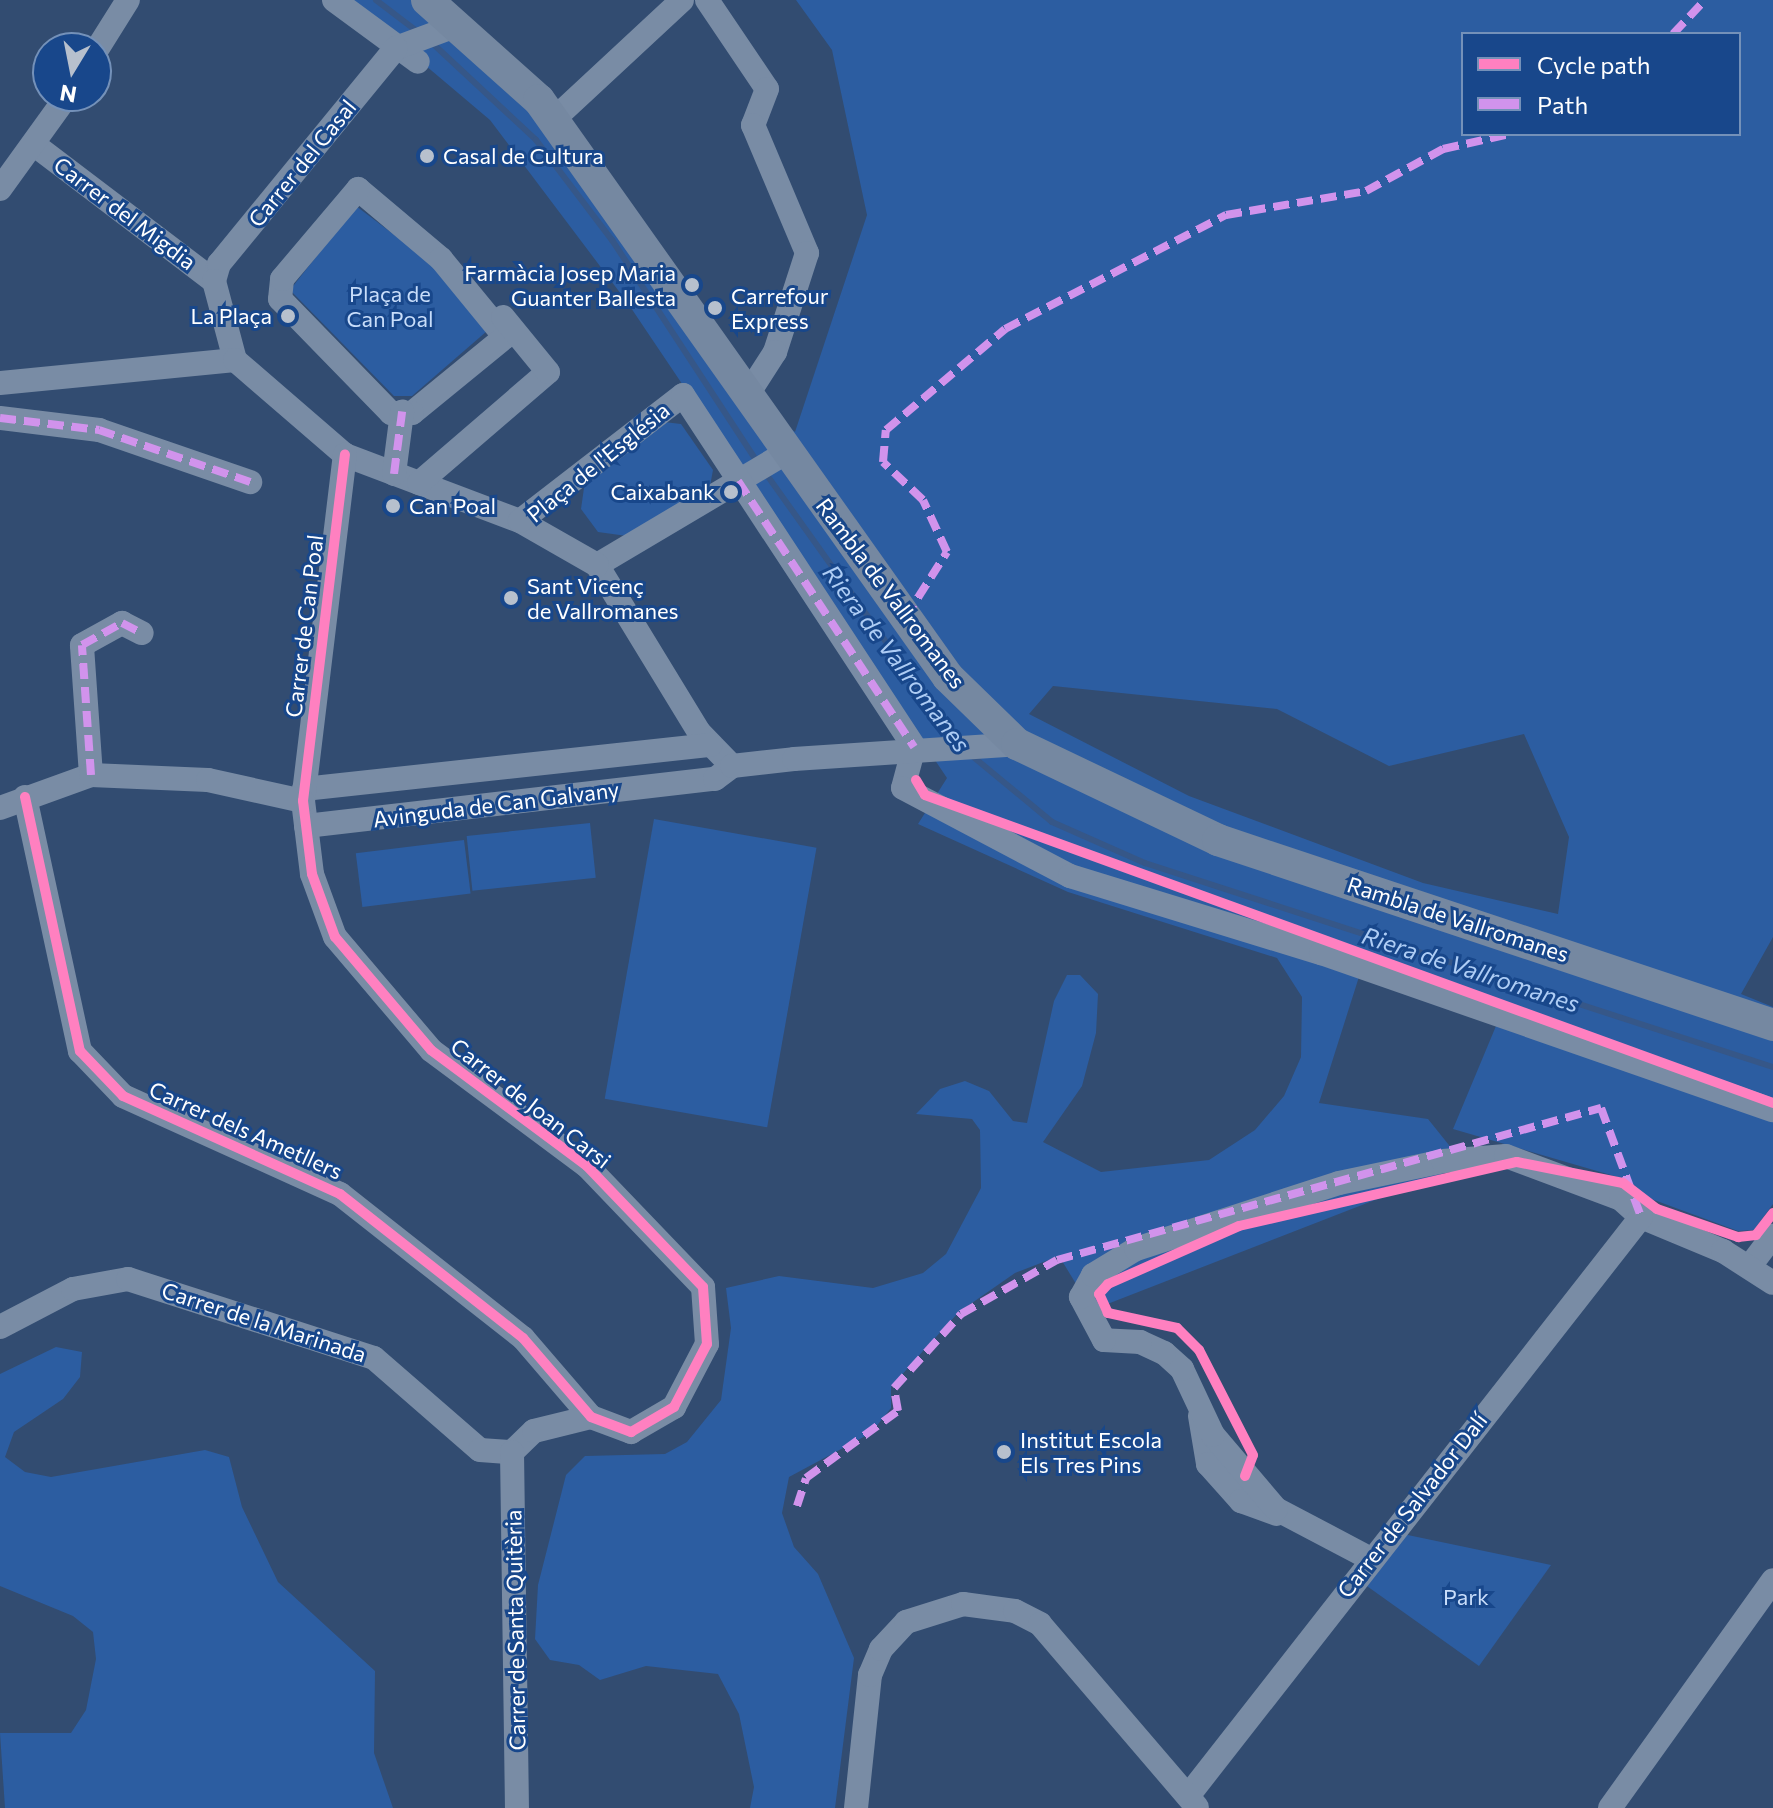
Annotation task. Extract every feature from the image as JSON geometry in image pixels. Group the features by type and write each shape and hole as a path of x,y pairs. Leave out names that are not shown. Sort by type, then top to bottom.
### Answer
{"street":[{"path":"108,32 128,0"},
{"path":"334,0 418,62"},
{"name":"Rambla de Vallromanes","path":"427,0 458,25 553,120 748,394 786,453 948,677 1017,744 1218,840 1773,1025"},
{"path":"553,120 682,0"},
{"path":"707,0 767,89 753,125 807,253 775,352 748,394"},
{"path":"396,48 458,25"},
{"name":"Carrer del Casal","path":"214,281 219,264 396,48"},
{"path":"0,189 36,146 57,112"},
{"name":"Carrer del Migdia","path":"36,146 214,281"},
{"path":"358,189 441,259 505,337 412,413 402,412 391,413 280,299 282,279 358,189"},
{"path":"214,281 235,360 345,455 520,521"},
{"path":"419,483 548,372 503,317"},
{"path":"0,383 235,360"},
{"name":"Plaça de l'Església","path":"597,565 520,521 683,395 738,481"},
{"path":"394,474 402,412"},
{"path":"0,418 99,430 250,482"},
{"path":"732,766 711,745 597,565 786,453"},
{"name":"Carrer de Can Poal","path":"304,795 345,455"},
{"path":"738,481 914,747 903,788 1070,876 1321,953 1773,1110"},
{"path":"91,775 82,645 122,623 142,633"},
{"name":"Avinguda de Can Galvany","path":"306,826 715,779 732,766 914,747 1017,744"},
{"name":"Avinguda de Can Galvany","path":"0,808 91,775 208,780 304,795 711,745"},
{"path":"304,795 306,826"},
{"name":"Carrer dels Ametllers","path":"25,797 80,1051 123,1096 340,1194 523,1338 591,1417"},
{"name":"Carrer de Joan Carsi","path":"306,826 312,874 335,937 431,1050 587,1166 703,1287 707,1344 674,1407 631,1432 591,1417"},
{"path":"1369,1558 1287,1517 1200,1416 1182,1369 1164,1353 1140,1342 1104,1340 1089,1322 1081,1297 1093,1275 1136,1249 1339,1183 1443,1161 1506,1156 1621,1199 1641,1217 1750,1266 1773,1283"},
{"name":"Carrer de Salvador Dalí","path":"1193,1802 1369,1558 1641,1217"},
{"path":"1750,1266 1773,1236"},
{"name":"Carrer de la Marinada","path":"0,1327 73,1289 128,1279 374,1358 480,1450 512,1452"},
{"path":"512,1452 534,1431 591,1417"},
{"name":"Carrer de Santa Quitèria","path":"512,1452 517,1808"},
{"path":"1610,1808 1773,1580"},
{"path":"856,1808 870,1675 892,1634 943,1607 985,1605 1040,1624 1193,1802"}],"green space":[{"path":"348,0 447,0 770,413 795,432 867,215 832,50 796,0 1773,0 1773,937 1741,994 1773,1007 1773,1098 1364,961 1319,1103 1428,1119 1465,1165 1092,1310 1059,1256 1015,1273 959,1312 923,1351 891,1387 891,1408 871,1433 789,1477 782,1513 794,1547 818,1574 854,1658 835,1808 750,1808 754,1787 739,1714 718,1674 646,1666 600,1680 579,1665 550,1660 535,1639 538,1585 566,1475 585,1456 665,1454 687,1442 721,1400 731,1328 726,1288 779,1276 873,1288 923,1273 946,1254 981,1188 980,1130 972,1119 916,1114 940,1089 965,1081 989,1091 1013,1121 1027,1123 1054,1001 1067,975 1080,975 1098,994 1096,1033 1082,1086 1043,1142 1101,1172 1209,1160 1255,1130 1284,1096 1301,1057 1302,997 1277,958 1068,892 918,824 947,778 627,302 490,120","holes":["1053,686 1277,709 1389,766 1524,734 1569,837 1558,914 1423,883 1189,796 1029,714"]},
{"name":"Plaça de Can Poal","path":"356,206 433,264 487,331 412,396 394,396 290,290"},
{"path":"664,422 681,424 713,470 710,486 627,536 598,532 581,509 585,481"},
{"path":"654,819 816,848 767,1127 605,1099"},
{"path":"590,823 596,878 472,891 467,836"},
{"path":"464,840 471,894 362,907 356,853"},
{"path":"1496,1026 1773,1120 1773,1204 1754,1230 1738,1231 1646,1197 1621,1178 1453,1129"},
{"path":"56,1347 82,1352 80,1377 63,1399 14,1432 5,1457 25,1472 51,1477 205,1450 229,1457 242,1507 278,1582 375,1671 374,1753 393,1808 5,1808 0,1733 71,1733 86,1710 96,1659 93,1632 73,1616 0,1586 0,1374"},
{"name":"Park","path":"1403,1534 1551,1565 1479,1666 1364,1584"}],"waterway":[{"name":"Riera de Vallromanes","path":"376,0 418,32"},
{"name":"Riera de Vallromanes","path":"430,41 536,140 612,240 757,462"},
{"path":"764,471 957,742"},
{"name":"Riera de Vallromanes","path":"971,755 1052,822 1145,863 1773,1067"}],"marked path":[{"path":"1675,32 1705,0"},
{"path":"905,618 947,552 923,500 883,462 886,430 1005,329 1226,215 1366,191 1443,149 1501,136"},
{"path":"394,474 402,412"},
{"path":"0,418 99,430 250,482"},
{"path":"738,481 914,747"},
{"path":"91,775 82,645 122,623 142,633"},
{"path":"797,1506 806,1478 898,1411 894,1388 961,1314 1057,1260 1601,1108 1641,1217"}],"cycle path":[{"path":"25,797 80,1051 123,1096 340,1194 523,1338 591,1417 631,1432 674,1407 707,1344 703,1287 587,1166 431,1050 335,937 312,874 303,801 345,455"},
{"path":"916,780 925,795 1773,1103"},
{"path":"1245,1476 1253,1455 1199,1350 1177,1328 1108,1313 1099,1294 1108,1284 1239,1226 1517,1162 1623,1183 1657,1209 1738,1237 1756,1235 1773,1213"}],"place":[{"name":"Casal de Cultura","path":"427,156"},
{"name":"Farmàcia Josep Maria Guanter Ballesta","path":"692,285"},
{"name":"Carrefour Express","path":"715,308"},
{"name":"La Plaça","path":"288,316"},
{"name":"Caixabank","path":"731,492"},
{"name":"Can Poal","path":"393,506"},
{"name":"Sant Vicenç de Vallromanes","path":"511,598"},
{"name":"Institut Escola Els Tres Pins","path":"1004,1452"}]}
